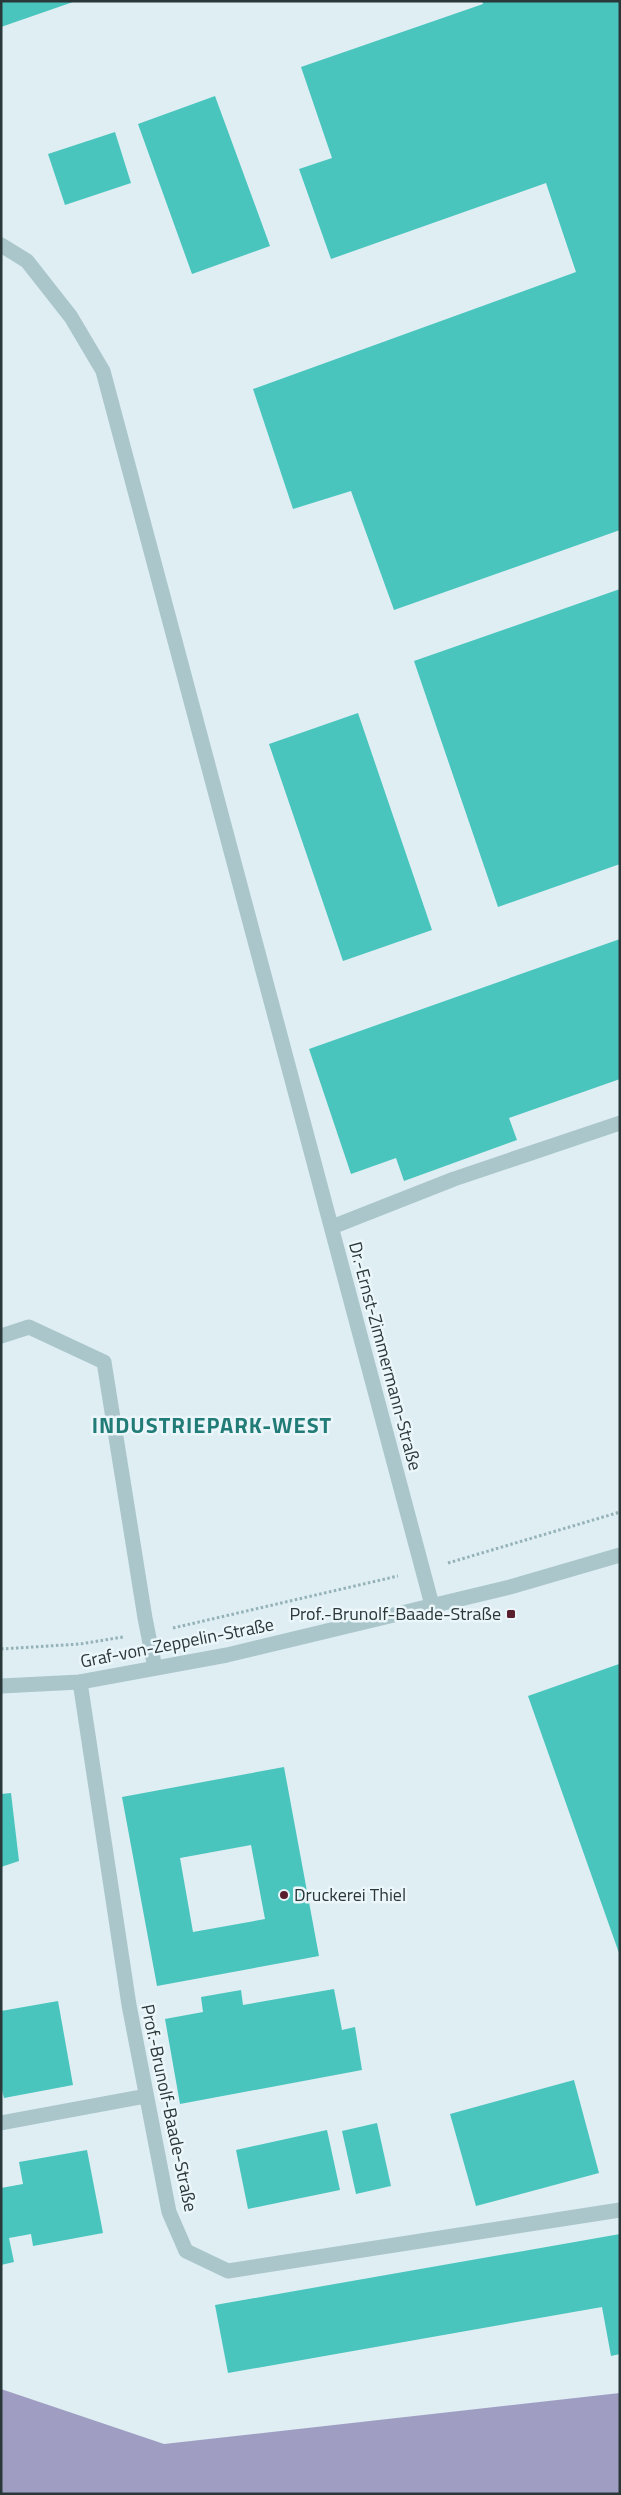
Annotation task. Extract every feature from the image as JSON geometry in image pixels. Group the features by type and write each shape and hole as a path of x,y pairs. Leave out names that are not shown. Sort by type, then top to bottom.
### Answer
{"street":[{"name":"Dr.-Ernst-Zimmermann-Straße","path":"1,245 27,261 71,317 103,371 300,1116 332,1227 432,1605"},
{"path":"332,1227 454,1179 620,1123"},
{"path":"1,1336 29,1327 104,1362 155,1668"},
{"name":"Graf-von-Zeppelin-Straße","path":"1,1686 80,1682 227,1655 519,1584 620,1555"},
{"name":"Prof.-Brunolf-Baade-Straße","path":"80,1682 129,2005 169,2212 186,2251 228,2271 620,2210"},
{"path":"1,2123 146,2096"}],"path":[{"path":"1,1649 80,1644 148,1634 423,1571 620,1512"}],"shaded area":[{"path":"1,2389 164,2444 620,2393 620,2494 1,2494"}],"building":[{"path":"1,1 73,1 73,2 1,27"},
{"path":"482,1 620,1 620,530 394,610 351,491 293,509 253,389 576,272 546,183 331,259 299,169 332,158 301,67 483,4"},
{"path":"215,96 270,246 192,274 138,124"},
{"path":"115,132 131,183 65,205 48,154"},
{"path":"620,589 620,864 498,907 414,661"},
{"path":"358,713 432,930 343,961 269,744"},
{"path":"620,939 620,1079 509,1118 517,1140 404,1181 396,1158 351,1174 309,1049"},
{"path":"620,1665 619,1953 528,1696"},
{"name":"Druckerei Thiel","path":"284,1767 319,1956 157,1986 122,1797","holes":["251,1845 265,1919 193,1932 180,1858"]},
{"path":"11,1793 19,1861 1,1867 1,1794"},
{"path":"334,1989 342,2030 355,2027 362,2070 180,2104 165,2019 203,2012 201,1997 241,1990 243,2005"},
{"path":"58,2001 73,2085 4,2098 1,2086 1,2011"},
{"path":"574,2080 599,2173 476,2206 450,2114"},
{"path":"377,2123 391,2186 356,2194 342,2131"},
{"path":"327,2130 340,2190 248,2209 236,2150"},
{"path":"87,2150 103,2233 33,2246 31,2234 9,2238 14,2262 1,2265 1,2188 23,2184 19,2162"},
{"path":"620,2234 620,2354 611,2356 602,2307 228,2373 215,2305"}],"place":[{"name":"Prof.-Brunolf-Baade-Straße","path":"511,1614"},
{"name":"Druckerei Thiel","path":"284,1895"}],"district":[{"name":"INDUSTRIEPARK-WEST","path":"212,1425"}]}
